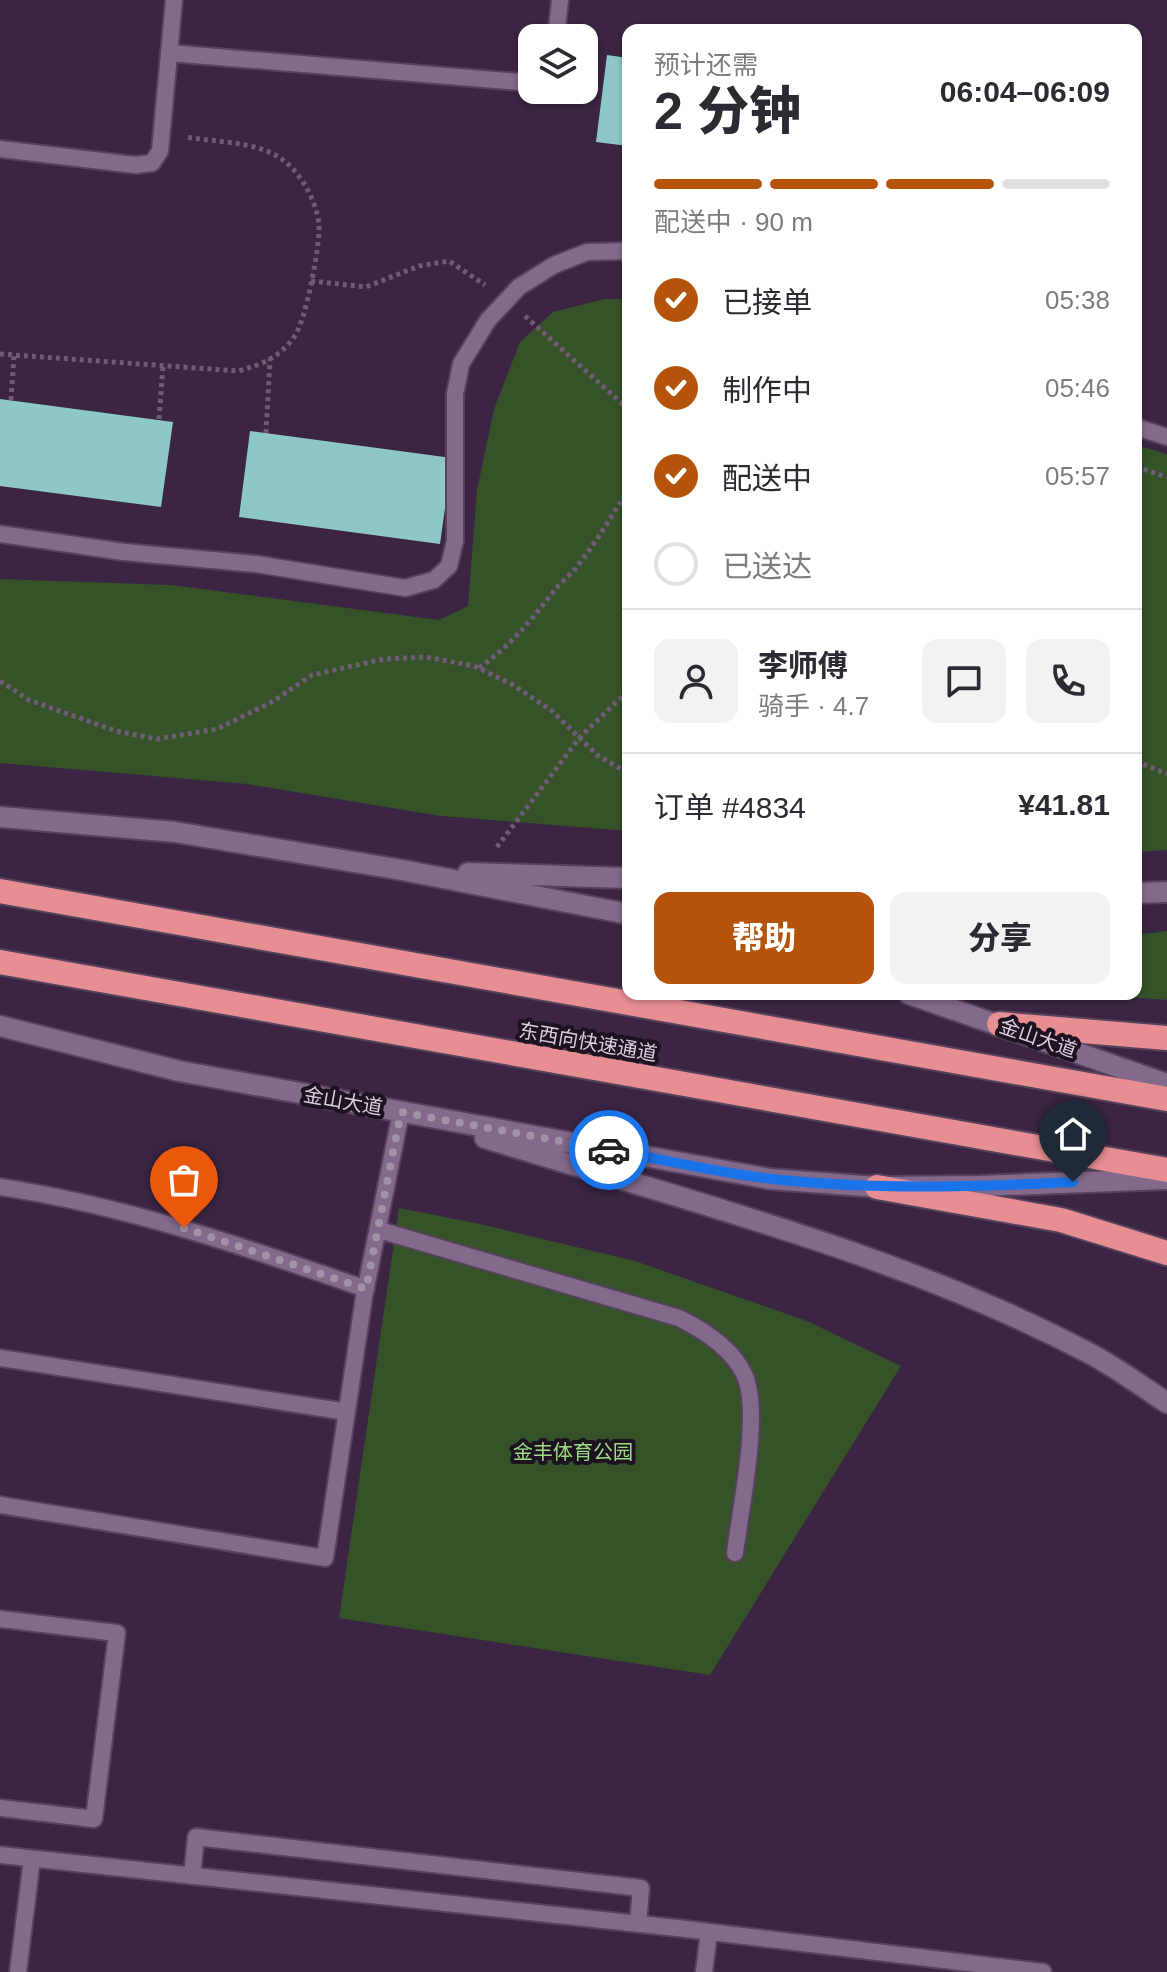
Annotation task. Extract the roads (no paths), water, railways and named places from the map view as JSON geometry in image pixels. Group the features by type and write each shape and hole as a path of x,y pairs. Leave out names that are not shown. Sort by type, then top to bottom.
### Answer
{"highway":[{"path":"0,891 1167,1099"},
{"name":"东西向快速通道","path":"0,962 1167,1170"},
{"path":"999,1024 1167,1038"},
{"path":"877,1187 1061,1220 1167,1253"}],"main road":[{"path":"0,817 175,832 402,870 622,913"},
{"path":"402,870 622,878"},
{"path":"1142,893 1167,892"},
{"name":"金山大道","path":"927,1000 1167,1084"},
{"name":"金山大道","path":"0,1026 179,1071 770,1179 877,1187 1167,1179"},
{"path":"401,1112 850,1251 960,1294 1086,1351 1167,1403"}],"lane":[{"path":"0,149 143,165 152,163 156,159 161,134 174,0"},
{"path":"557,24 560,0"},
{"path":"169,53 518,82"},
{"path":"0,534 124,552 256,564 405,588 434,580 449,566 455,541 455,394 461,364 488,320 519,287 554,265 587,252 622,251"},
{"path":"1142,429 1167,437"},
{"path":"0,1505 325,1558 366,1289 401,1112"},
{"path":"0,1187 156,1220 366,1289"},
{"path":"379,1230 679,1318 700,1328 718,1342 745,1374 749,1397 750,1433 735,1553"},
{"path":"0,1358 347,1412"},
{"path":"0,1619 117,1633 94,1819 0,1808"},
{"path":"192,1876 196,1837 641,1888 638,1924"},
{"path":"0,1855 638,1924 1043,1972"},
{"path":"18,1972 32,1859"},
{"path":"704,1972 709,1932"}],"park label":[{"name":"金丰体育公园","path":"573,1452"}]}
